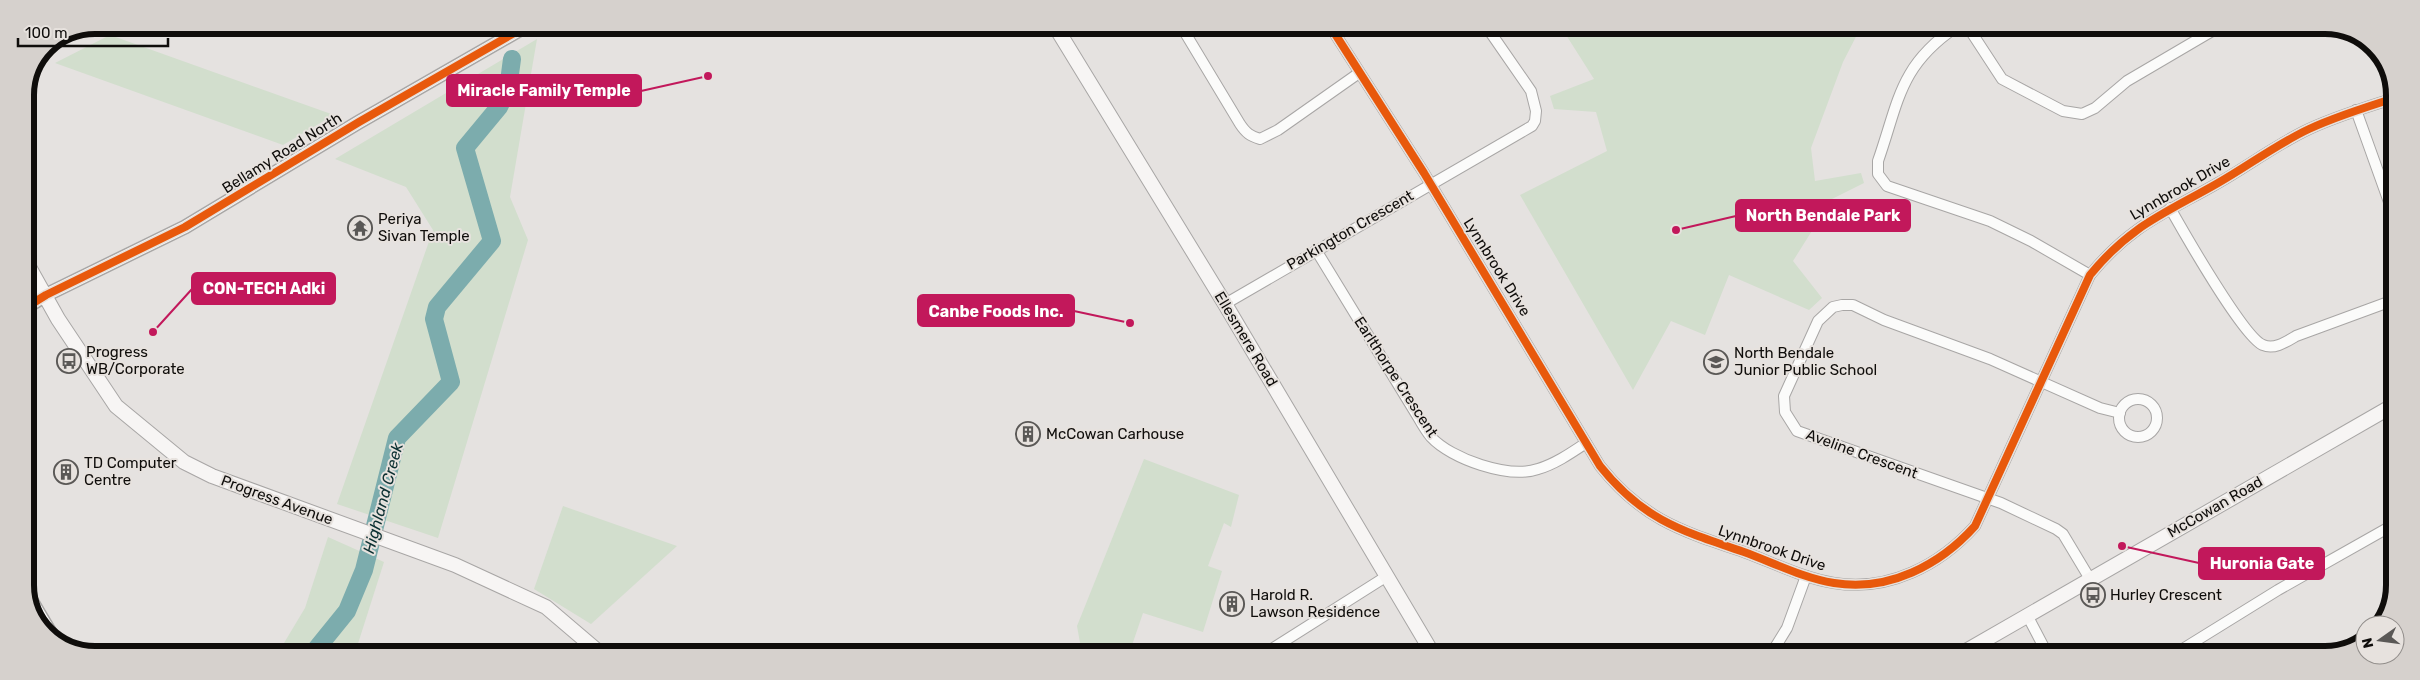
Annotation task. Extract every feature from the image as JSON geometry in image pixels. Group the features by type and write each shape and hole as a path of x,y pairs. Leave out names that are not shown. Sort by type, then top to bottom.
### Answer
{"main road":[{"name":"Ellesmere Road","path":"1061,34 1225,304 1428,646"},
{"name":"Progress Avenue","path":"34,275 58,319 116,406 184,462 212,476 455,565 546,607 592,646"},
{"name":"McCowan Road","path":"1974,646 2386,410"}],"street":[{"name":"Bellamy Road North","path":"34,303 208,214 359,122 514,34"},
{"path":"1186,34 1247,134 1260,139 1278,130 1359,73"},
{"name":"Lynnbrook Drive","path":"1335,34 1431,184 1600,466 1623,493 1662,522 1806,576 1851,585 1889,580 1918,571 1933,563 1964,538 1975,526 2090,275 2115,246 2147,221 2216,184 2307,130 2356,110 2386,101"},
{"name":"Parkington Crescent","path":"1225,304 1507,139 1526,130 1535,121 1535,101 1531,91 1492,34"},
{"path":"1946,34 1917,61 1908,75 1878,161 1878,174 1887,186 1990,221 2031,241 2090,275"},
{"path":"1973,34 2002,78 2062,112 2082,114 2095,108 2127,81 2207,34"},
{"path":"2356,110 2386,194"},
{"path":"2170,208 2238,318 2257,342 2264,346 2270,347 2286,342 2296,336 2386,303"},
{"name":"Earlthorpe Crescent","path":"1316,250 1418,417 1431,437 1444,447 1462,458 1497,469 1522,472 1546,467 1586,443"},
{"name":"Aveline Crescent","path":"2090,579 2063,534 2015,509 1797,430 1785,412 1784,396 1818,321 1834,307 1853,305 1884,320 1990,359 2100,408 2120,413"},
{"path":"2187,646 2278,590 2386,529"},
{"path":"1277,646 1387,576"},
{"path":"1776,646 1787,628 1806,576"},
{"path":"2027,615 2043,646"}],"green space":[{"path":"1565,34 1857,34 1843,62 1811,148 1815,181 1861,173 1864,183 1832,199 1793,261 1822,298 1809,310 1729,275 1705,335 1671,321 1633,390 1520,195 1607,151 1596,112 1554,109 1550,96 1594,79"},
{"path":"110,35 334,115 283,145 55,63"},
{"path":"537,39 510,197 528,240 438,538 337,504 433,230 406,187 335,159"},
{"path":"1144,459 1239,495 1231,527 1224,523 1208,566 1222,571 1203,632 1143,613 1132,646 1081,646 1077,626"},
{"path":"563,506 677,546 591,624 534,589"},
{"path":"328,537 384,562 357,646 282,646 305,608"}],"waterway":[{"name":"Highland Creek","path":"319,646 347,611 364,570 397,438 451,382 434,319 437,307 492,241 465,148 499,107 508,89 512,59"}],"cycle path":[{"path":"34,302 185,227 359,122 512,34"},
{"path":"1335,34 1424,173 1600,466 1616,484 1648,511 1683,530 1811,578 1854,585 1894,579 1912,573 1946,553 1975,526 2090,275 2120,244 2149,222 2297,135 2320,124 2386,101"}],"place":[{"name":"Miracle Family Temple","path":"708,76"},
{"name":"Periya Sivan Temple","path":"360,228"},
{"name":"North Bendale Park","path":"1676,230"},
{"name":"Canbe Foods Inc.","path":"1130,323"},
{"name":"CON-TECH Adki","path":"153,332"},
{"name":"Progress WB/Corporate","path":"69,361"},
{"name":"North Bendale Junior Public School","path":"1716,362"},
{"name":"McCowan Carhouse","path":"1028,434"},
{"name":"TD Computer Centre","path":"66,472"},
{"name":"Huronia Gate","path":"2122,546"},
{"name":"Hurley Crescent","path":"2093,595"},
{"name":"Harold R. Lawson Residence","path":"1232,604"}]}
